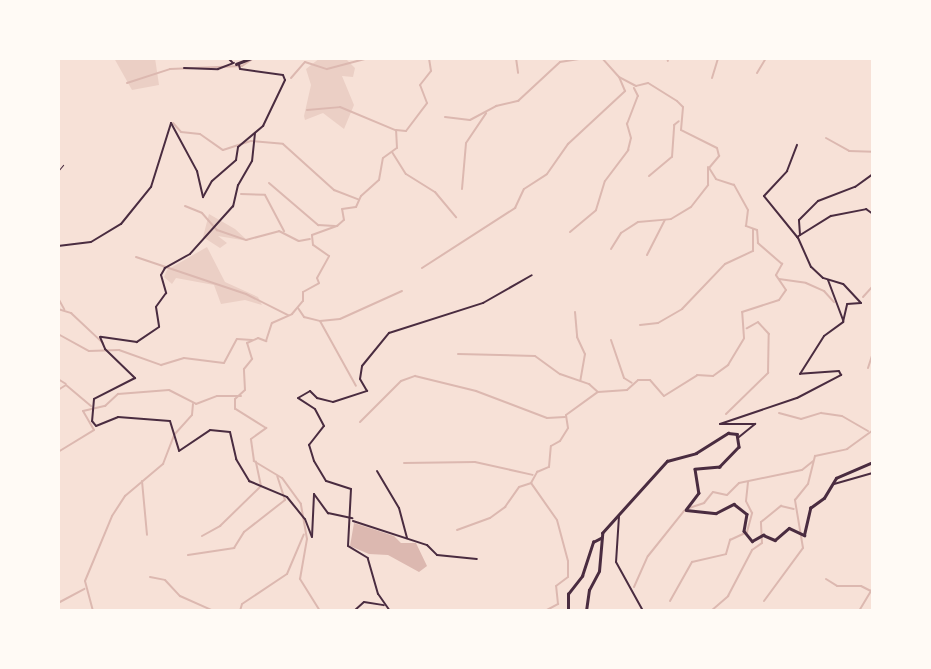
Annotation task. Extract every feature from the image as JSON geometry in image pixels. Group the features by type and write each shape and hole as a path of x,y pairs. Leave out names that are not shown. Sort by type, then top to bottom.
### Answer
{"street":[{"path":"58,246 91,242 121,224 151,187 171,123 197,171 202,198 212,181 236,160 238,147 266,122 285,79 240,69 228,58"},
{"path":"184,68 218,69 252,58"},
{"path":"256,133 252,161 237,185 233,206 190,254 168,266 161,275 166,293 156,307 159,327 137,342 100,337 105,349 135,379 92,401 96,407 92,421 96,426 121,417 170,421 179,451 209,430 230,432 236,459 249,481 287,497 305,519 312,537 314,494 328,513 429,546 437,555 477,559"},
{"path":"739,437 755,424 720,424 796,398 841,375 839,371 800,374 824,336 843,321 849,303 861,301 843,284 828,279 811,267 799,236 764,195 786,173 797,145"},
{"path":"799,236 799,220 818,201 855,187 873,174"},
{"path":"799,236 833,215 866,209 873,214"},
{"path":"390,611 368,558 348,546 352,519 351,489 326,481 309,450 310,441 324,426 315,409 298,401 300,394 310,391 333,402 367,391 360,379 362,366 389,333 482,303 532,275"},
{"path":"828,279 843,321"},
{"path":"568,611 568,594 582,576 593,542 601,538 621,509 667,461 696,453 731,432 739,437"},
{"path":"739,437 739,447 720,467 695,469 699,494 687,504 688,512 716,513 732,503 747,514 744,526 750,541 763,535 775,540 789,528 802,536 810,508 838,475 856,472 873,462"},
{"path":"377,471 402,514 406,540"},
{"path":"833,484 873,473"},
{"path":"621,509 616,562 643,611"},
{"path":"586,611 589,590 599,571 601,538"},
{"path":"354,611 364,602 385,604"}],"lane":[{"path":"58,171 63,165"}],"shaded area":[{"path":"114,58 155,58 159,85 132,90"},
{"path":"320,58 345,58 355,68 353,77 342,76 354,105 344,129 323,113 305,120 311,85 306,69"},
{"path":"209,214 235,229 248,241 218,236 227,243 220,248 203,237"},
{"path":"207,247 225,282 258,297 262,305 245,300 221,304 214,285 176,278 172,284 164,277 167,270"},
{"path":"354,523 394,536 401,543 416,543 427,566 419,572 388,555 369,554 350,546"}],"waterway":[{"path":"127,83 170,69 242,66 254,58"},
{"path":"291,78 305,62 327,69 369,58"},
{"path":"320,611 300,579 307,539 301,504 282,478 254,461 251,439 266,428 235,409 235,399 245,390 244,369 252,359 247,343 258,338 266,341 272,323 292,314 303,301 303,292 319,283 317,278 329,256 313,245 312,235 337,226 344,220 342,209 356,207 361,196 379,180 383,158 397,148 396,130 406,131 427,103 420,85 431,71 429,58"},
{"path":"516,58 518,73"},
{"path":"445,117 470,120 496,106 518,101 560,62 584,58"},
{"path":"545,611 558,604 556,586 568,577 568,561 557,520 531,483 537,472 549,467 551,446 560,441 568,428 566,415 598,392 627,390 638,380 650,380 664,396 697,375 713,376 728,365 744,338 742,312 779,300 786,290 776,275 782,264 758,243 757,230 746,226 748,210 734,185 716,179 709,168 719,156 717,148 681,130 683,107 677,101 648,83 636,86 619,77 602,58"},
{"path":"712,78 718,58"},
{"path":"757,73 766,58"},
{"path":"422,268 515,208 524,189 547,174 568,144 625,91 619,77"},
{"path":"570,232 596,210 605,181 628,150 631,138 627,124 638,96 634,88"},
{"path":"307,110 340,107 395,130"},
{"path":"462,189 466,143 486,113"},
{"path":"649,176 672,157 674,125 679,121"},
{"path":"173,123 181,132 200,134 223,150 251,141 283,144 334,190 358,199"},
{"path":"826,138 849,151 873,152"},
{"path":"392,152 406,174 435,192 456,217"},
{"path":"611,249 621,233 638,222 671,219 691,207 708,185 708,167"},
{"path":"269,183 318,225 335,226"},
{"path":"241,194 265,195 284,231"},
{"path":"185,206 202,213 217,230 246,240 279,231 299,241 310,239"},
{"path":"647,255 665,220"},
{"path":"640,325 658,323 682,309 725,264 753,251 753,229"},
{"path":"136,257 246,294 288,315"},
{"path":"779,279 806,283 824,291 834,302"},
{"path":"863,297 873,286"},
{"path":"320,321 340,319 402,291"},
{"path":"58,298 64,309"},
{"path":"298,308 304,317 320,321 356,386"},
{"path":"58,309 71,313 103,343"},
{"path":"575,312 577,337 585,354 580,381"},
{"path":"726,414 768,373 769,334 758,322 747,328"},
{"path":"58,334 89,351 119,350 161,365 184,358 224,363 237,339 252,340"},
{"path":"611,340 624,378 632,383"},
{"path":"868,368 873,353"},
{"path":"458,354 535,356 560,374 589,384 598,392"},
{"path":"360,422 401,381 415,376 476,391 547,418 565,417"},
{"path":"58,379 66,384"},
{"path":"58,390 66,385 91,406"},
{"path":"58,452 94,430 83,411 105,406 118,394 169,390 196,404 217,396 241,396"},
{"path":"93,611 85,581 112,516 125,496 163,464 174,435 192,415 193,404"},
{"path":"779,413 801,419 821,413 842,416 868,431"},
{"path":"764,601 803,548 795,500 808,484 815,456 847,449 873,430"},
{"path":"689,508 704,503 713,492 727,495 739,483 802,470 813,461"},
{"path":"202,536 220,526 261,486 256,462"},
{"path":"404,463 475,462 533,475"},
{"path":"188,555 234,548 244,532 285,500 277,476"},
{"path":"142,481 147,535"},
{"path":"670,601 692,562 726,554 730,540 747,532 752,513 746,501 748,482"},
{"path":"457,530 490,518 505,507 519,487 531,483"},
{"path":"711,611 728,596 752,550 762,543 761,522 781,506 794,509"},
{"path":"634,587 648,556 684,511"},
{"path":"240,611 242,604 287,574 304,534"},
{"path":"150,577 165,580 180,596 213,611"},
{"path":"826,579 837,586 861,586 871,591"},
{"path":"859,611 873,588"},
{"path":"58,603 84,589"}]}
